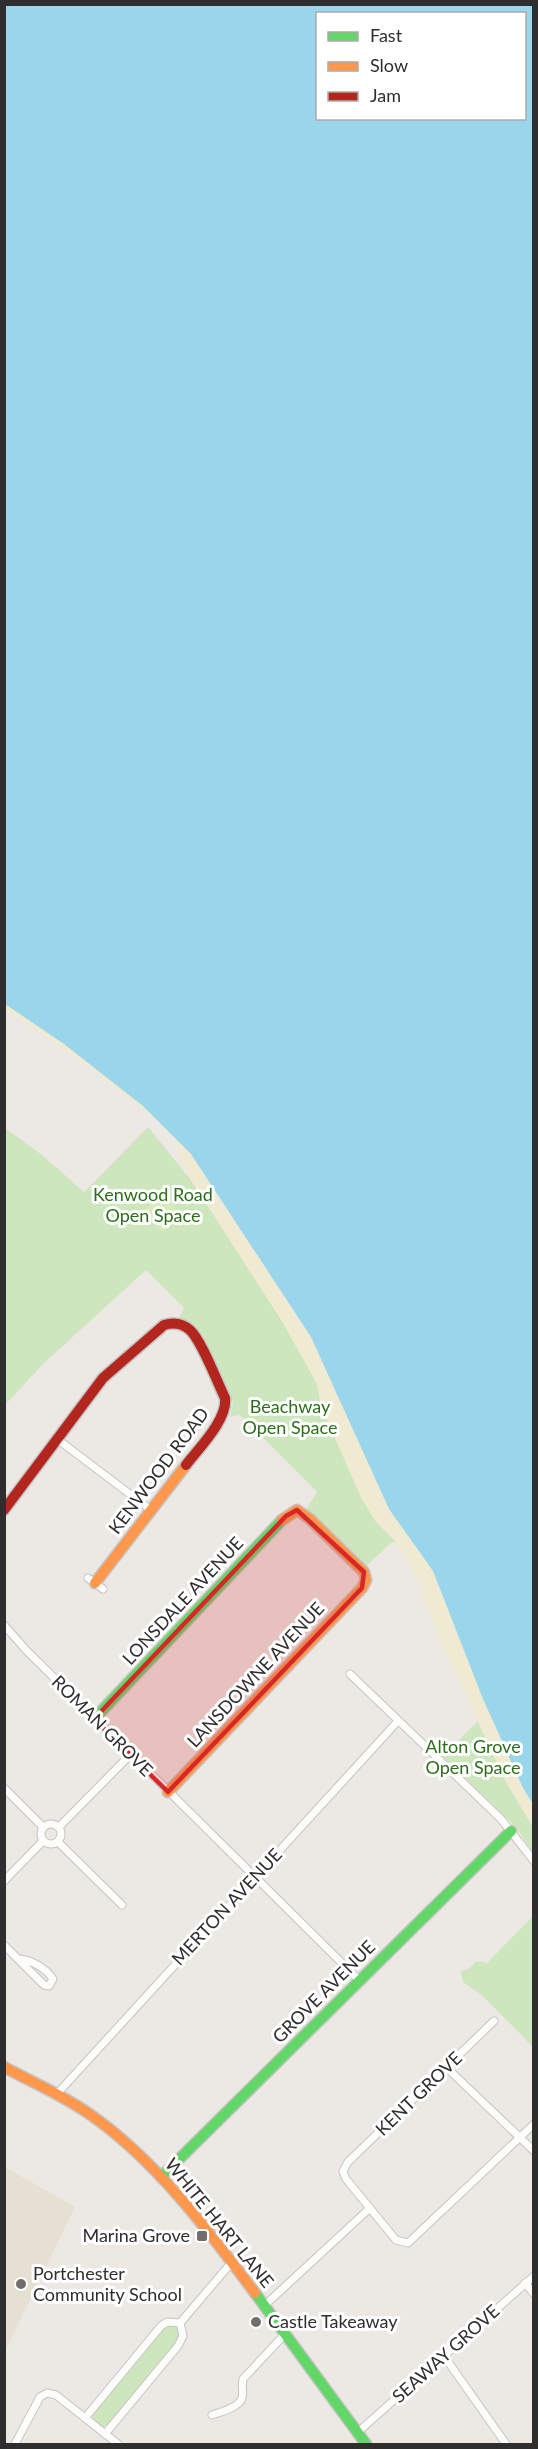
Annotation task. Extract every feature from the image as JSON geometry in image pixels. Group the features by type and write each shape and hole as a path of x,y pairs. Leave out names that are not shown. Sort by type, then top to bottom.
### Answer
{"street":[{"name":"KENWOOD ROAD","path":"4,1510 103,1378 164,1325 171,1322 186,1326 194,1332 225,1398 223,1416 95,1583"},
{"path":"57,1439 151,1510"},
{"name":"LANSDOWNE AVENUE","path":"168,1792 362,1588 366,1580 364,1572 310,1519 297,1510"},
{"name":"LONSDALE AVENUE","path":"94,1719 286,1516 297,1510"},
{"name":"ROMAN GROVE","path":"4,1624 26,1650 94,1719 359,1980"},
{"path":"350,1674 511,1831 534,1861"},
{"name":"MERTON AVENUE","path":"56,2095 398,1721"},
{"path":"58,1827 130,1755"},
{"path":"4,1788 43,1827"},
{"path":"50,1824 58,1827 62,1834 58,1842 50,1845 44,1841 41,1833 43,1827 50,1824"},
{"name":"GROVE AVENUE","path":"161,2177 511,1831"},
{"path":"4,1881 44,1841"},
{"path":"58,1842 122,1905"},
{"path":"4,1945 44,1985 49,1986 52,1983 53,1979 47,1972 26,1959 19,1959"},
{"name":"KENT GROVE","path":"370,2208 346,2179 344,2167 494,2021"},
{"name":"WHITE HART LANE","path":"4,2067 88,2113 116,2134 161,2177 232,2262 366,2445"},
{"path":"446,2067 534,2151"},
{"path":"264,2306 370,2208 396,2240 403,2243 413,2241 534,2124"},
{"path":"180,2323 232,2262"},
{"name":"SEAWAY GROVE","path":"358,2432 534,2276"},
{"path":"525,2283 534,2294"},
{"path":"85,2418 160,2326 167,2322 180,2323"},
{"path":"105,2434 178,2346 183,2336 180,2323"},
{"path":"212,2415 240,2402 243,2379 285,2334"},
{"path":"444,2356 506,2445"},
{"path":"15,2445 40,2397 47,2393 56,2394 118,2445"}],"highlighted area":[{"path":"297,1510 364,1572 362,1588 168,1792 94,1719 286,1516"}],"shaded area":[{"name":"Portchester Community School","path":"5,2167 75,2207 5,2351"}],"green space":[{"path":"148,1127 191,1180 282,1321 317,1384 321,1406 362,1499 397,1542 391,1543 364,1568 305,1511 317,1492 240,1415 230,1417 233,1402 196,1326 177,1322 184,1308 146,1270 44,1363 5,1405 5,1128 42,1155 84,1192"},
{"name":"Kenwood Road Open Space","path":"165,1195 181,1218 162,1232 145,1209"},
{"name":"Alton Grove Open Space","path":"478,1721 506,1782 533,1827 533,1853 515,1826 443,1756"},
{"path":"533,1916 533,2047 483,1996 463,1982 461,1972 471,1967 476,1961 487,1963"},
{"path":"175,2324 179,2327 178,2341 110,2424 103,2427 93,2419 92,2414 163,2328"}],"sand":[{"path":"4,986 188,1139 306,1319 533,1758 533,1827 506,1782 444,1649 422,1595 424,1592 397,1543 376,1522 362,1499 321,1406 317,1383 282,1321 191,1180 179,1156 176,1141 151,1115 80,1060 5,1009"}],"water":[{"path":"4,5 533,5 533,1804 523,1788 483,1699 433,1571 389,1509 311,1337 191,1154 143,1106 64,1044 5,1004"}],"traffic: fast":[{"path":"94,1719 282,1520"},
{"path":"161,2177 511,1831"},
{"path":"255,2293 366,2444"}],"traffic: slow":[{"path":"95,1583 186,1465"},
{"path":"168,1792 362,1588 366,1580 364,1572 310,1519 297,1510 282,1520"},
{"path":"4,2067 78,2106 135,2151 179,2196 255,2293"}],"traffic: jam":[{"path":"4,1510 103,1378 164,1325 171,1324 184,1326 195,1335 225,1398 225,1406 217,1424 186,1465"}],"place":[{"name":"Marina Grove","path":"202,2236"},
{"name":"Portchester Community School","path":"21,2284"},
{"name":"Castle Takeaway","path":"256,2322"}],"park label":[{"name":"Beachway Open Space","path":"290,1417"}]}
